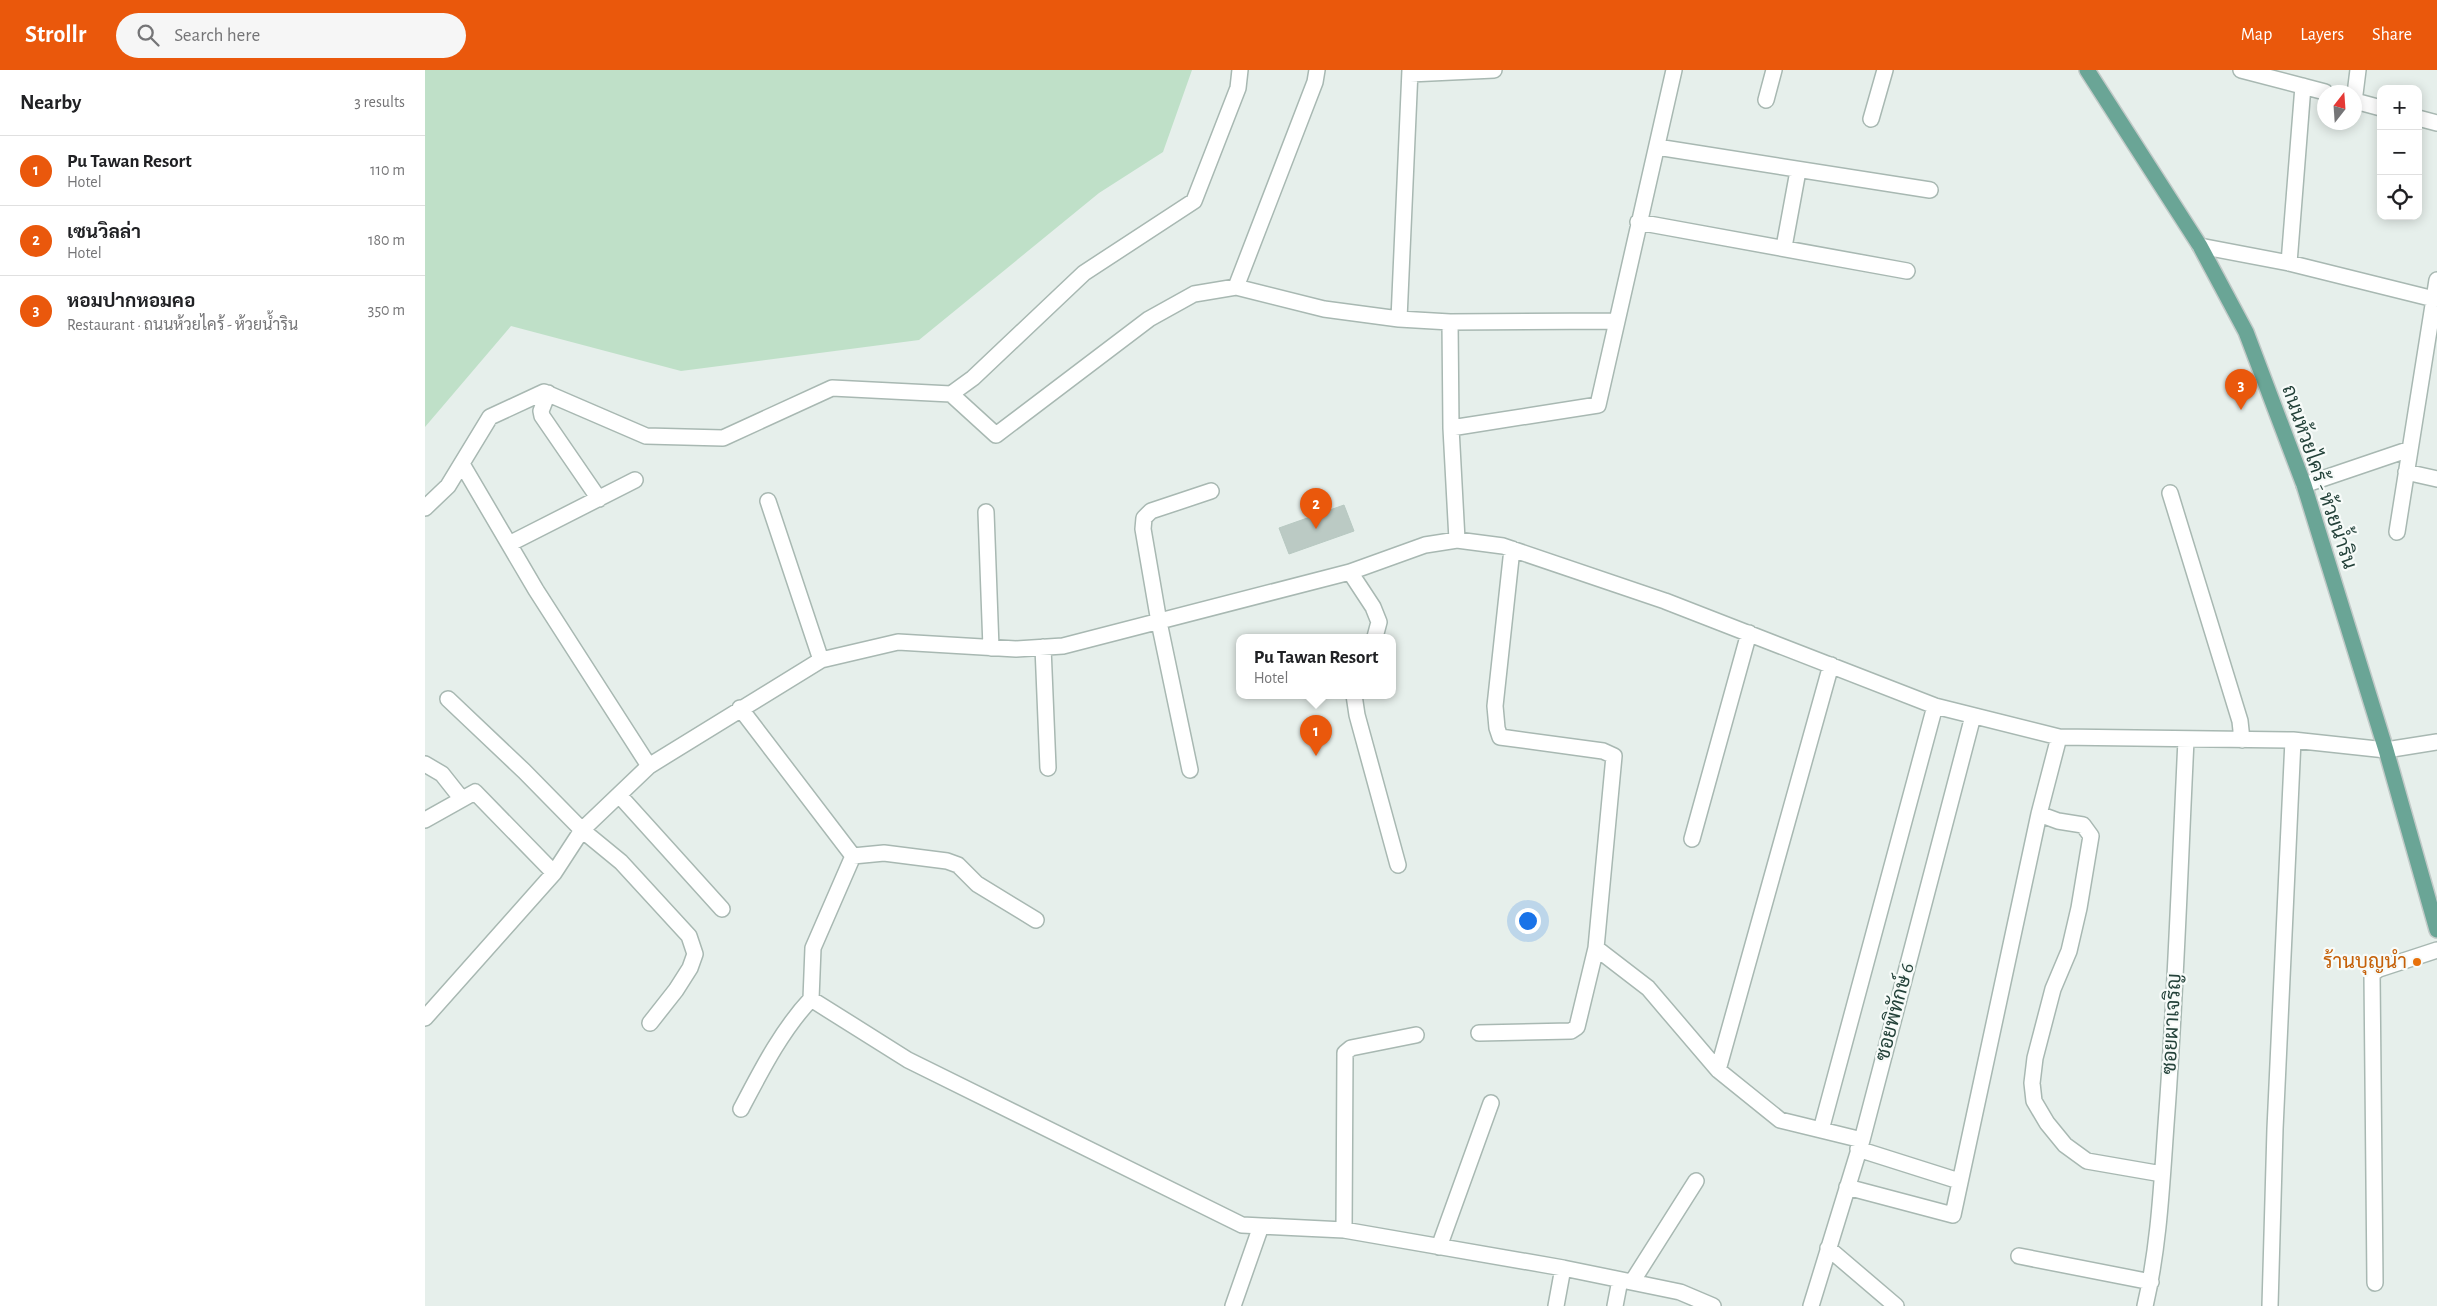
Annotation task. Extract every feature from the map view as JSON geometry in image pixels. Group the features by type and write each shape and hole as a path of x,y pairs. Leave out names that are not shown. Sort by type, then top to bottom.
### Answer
{"main road":[{"name":"ถนนห้วยไคร้ - ห้วยน้ำริน","path":"2087,70 2200,246 2246,332 2304,485 2386,750 2437,930"}],"street":[{"path":"425,508 448,486 490,417 544,392 647,436 723,438 832,388 951,394 973,378 1084,273 1194,202 1238,88 1240,70"},
{"path":"1236,287 1315,82 1317,70"},
{"path":"1399,319 1410,72 1495,70"},
{"path":"1451,428 1599,405 1638,222 1674,70"},
{"path":"1766,100 1774,70"},
{"path":"1871,119 1885,70"},
{"path":"2356,85 2358,70"},
{"path":"2248,71 2317,90"},
{"path":"2289,263 2303,86"},
{"path":"2362,103 2377,107"},
{"path":"2422,119 2437,123"},
{"path":"1657,147 1798,171 1930,190"},
{"path":"1784,247 1798,171"},
{"path":"1638,222 1784,247 1907,271"},
{"path":"2200,246 2289,263 2434,299"},
{"path":"2397,532 2437,283"},
{"path":"951,394 996,435 1149,319 1194,294 1236,287 1324,309 1399,319 1450,322 1616,321"},
{"path":"1450,322 1451,428 1457,540"},
{"path":"548,393 541,410 542,416 599,499"},
{"path":"2304,485 2410,449"},
{"path":"462,464 536,590 649,766"},
{"path":"2406,472 2437,479"},
{"path":"509,544 635,480"},
{"path":"1190,770 1159,622 1143,529 1144,518 1151,511 1211,491"},
{"path":"2170,493 2240,721 2243,740"},
{"path":"768,501 821,660"},
{"path":"986,512 991,648"},
{"path":"425,1018 554,873 582,830 649,766 821,660 898,642 991,648 1063,646 1350,572 1425,546 1457,540 1512,549 1665,602 1935,706 2059,737 2293,740 2386,750 2437,742"},
{"path":"1479,1033 1571,1031 1577,1027 1596,948 1614,756 1603,750 1501,737 1497,728 1495,706 1512,549"},
{"path":"1350,572 1373,607 1379,622 1376,634"},
{"path":"1692,839 1749,633"},
{"path":"1043,647 1048,768"},
{"path":"1718,1070 1831,665"},
{"path":"447,698 524,770 582,830 621,862 689,936 694,945 695,954 690,968 650,1022"},
{"path":"1355,699 1357,715 1398,865"},
{"path":"1821,1130 1935,706"},
{"path":"741,708 853,856"},
{"name":"ซอยพิทักษ์ 6","path":"1811,1306 1860,1145 1973,716"},
{"path":"1847,1187 1953,1215 2039,814 2059,737"},
{"name":"ซอยผาเจริญ","path":"2145,1306 2151,1282 2162,1174 2171,1052 2186,740"},
{"path":"2270,1306 2275,1129 2293,740"},
{"path":"425,764 442,774 461,798"},
{"path":"425,820 461,798 475,792 554,873"},
{"path":"619,795 722,910"},
{"path":"2039,814 2058,821 2083,825 2091,836 2079,908 2069,951 2053,989 2035,1058 2032,1083 2034,1101 2047,1123 2065,1145 2087,1161 2162,1174"},
{"path":"853,856 884,852 947,861 958,865 977,884 1036,920"},
{"path":"741,1109 765,1063 799,1012 811,999 813,948 853,856"},
{"path":"1596,948 1648,988 1718,1070 1780,1120 1821,1130 1959,1181"},
{"path":"2375,1283 2372,974 2379,969 2437,950"},
{"path":"811,999 908,1060 1242,1225 1343,1230 1563,1268 1681,1292 1713,1306"},
{"path":"1343,1230 1345,1053 1351,1048 1417,1035"},
{"path":"1439,1247 1491,1103"},
{"path":"1615,1306 1626,1281 1695,1181"},
{"path":"1233,1306 1261,1226"},
{"path":"1828,1248 1896,1306"},
{"path":"2019,1256 2151,1282"},
{"path":"1556,1306 1563,1268"}],"green space":[{"path":"425,70 1192,70 1163,152 1099,193 919,340 681,371 511,326 425,427"}],"building":[{"path":"1344,505 1354,531 1289,554 1279,528"}],"place":[{"name":"หอมปากหอมคอ","path":"2241,410"},
{"name":"เซนวิลล่า","path":"1316,529"},
{"name":"Pu Tawan Resort","path":"1316,756"},
{"name":"ร้านบุญนำ","path":"2417,962"}]}
